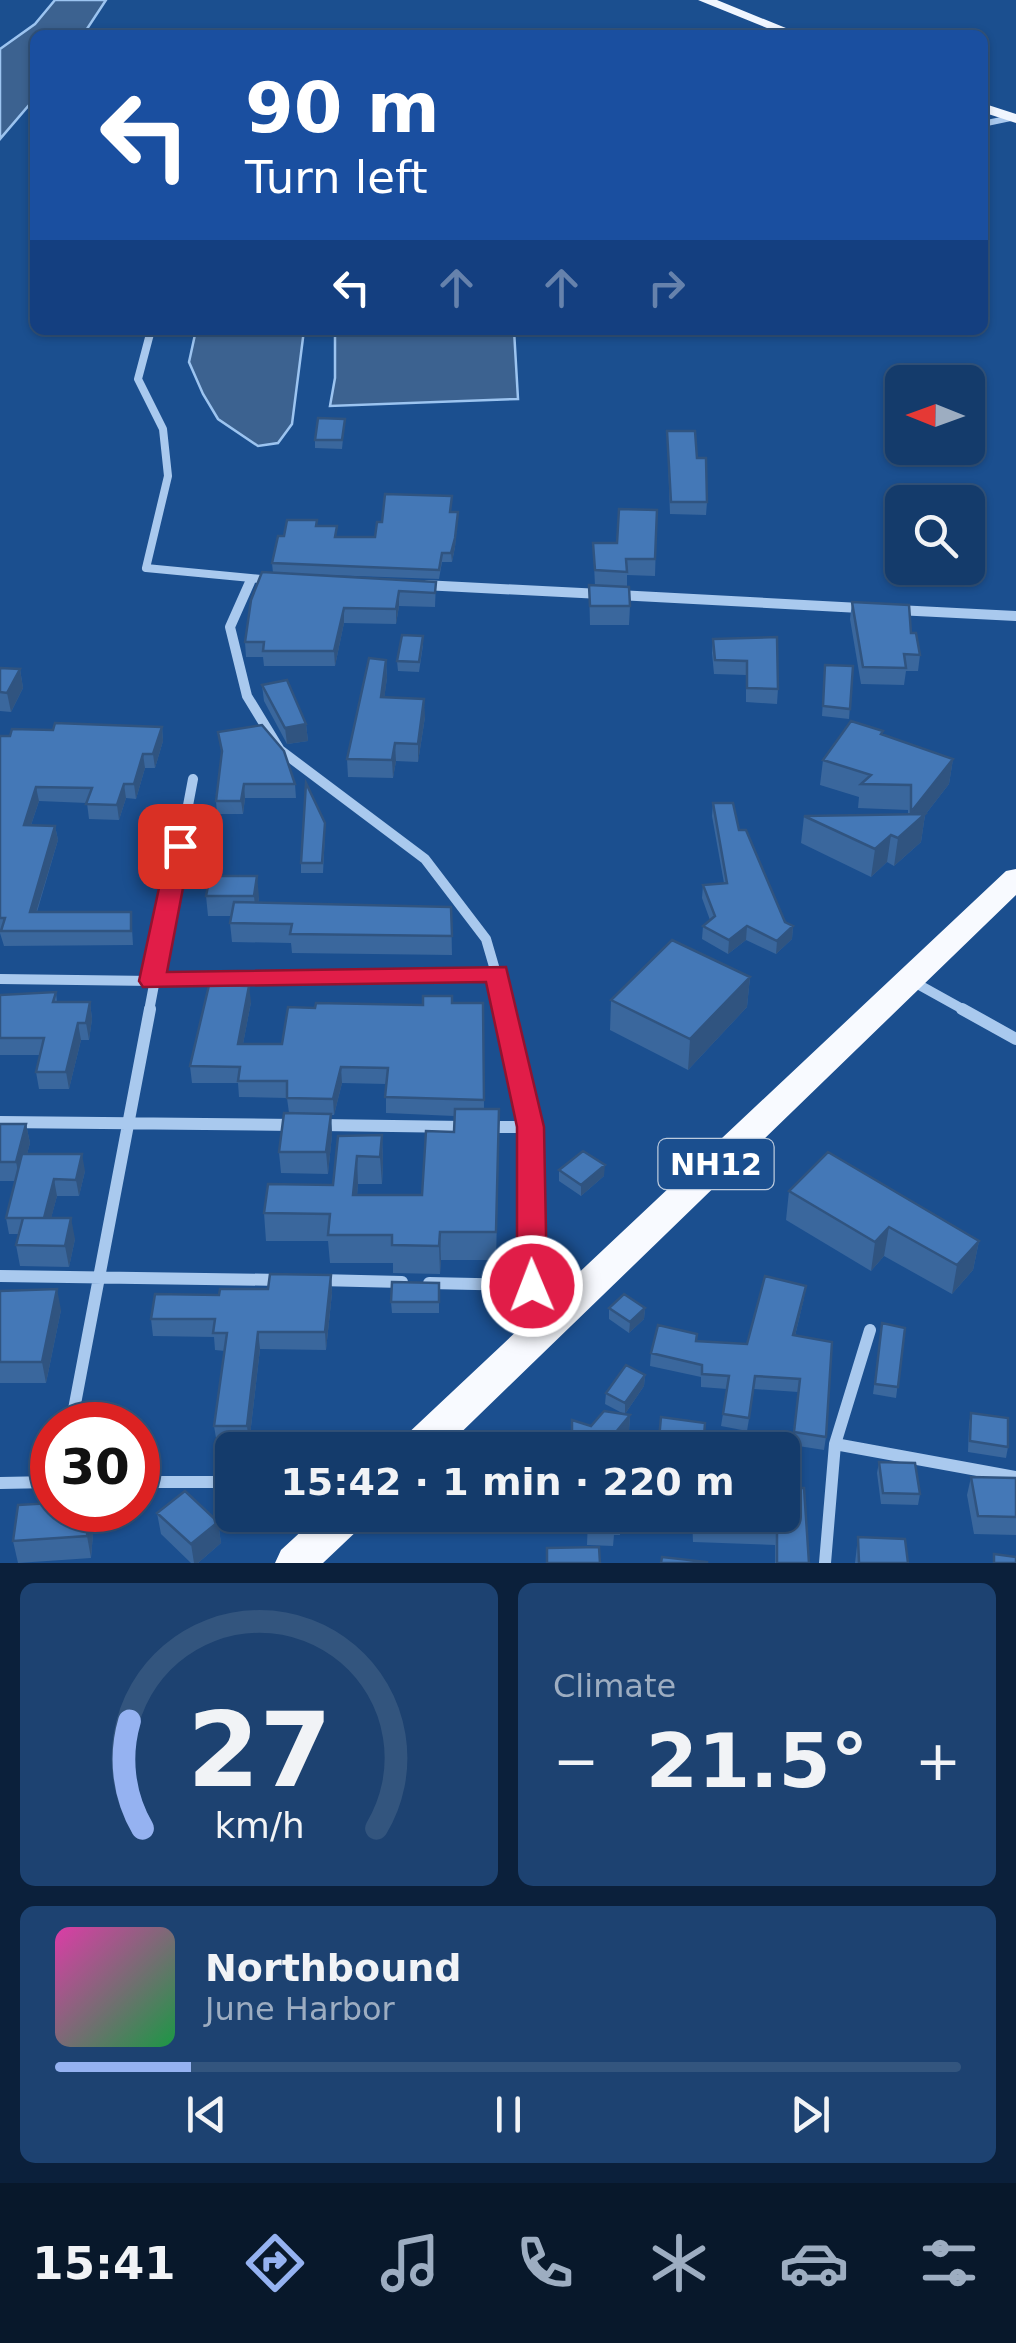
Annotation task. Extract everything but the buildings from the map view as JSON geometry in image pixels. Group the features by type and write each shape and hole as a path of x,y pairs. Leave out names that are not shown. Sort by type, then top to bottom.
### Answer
{"highway":[{"name":"NH12","path":"436,1432 1016,878"},
{"path":"295,1563 329,1532"}],"main road":[{"path":"705,0 783,30"},
{"path":"988,109 1014,118"}],"street":[{"path":"988,123 1014,118"},
{"path":"150,335 138,379 163,429 168,476 146,568 289,580"},
{"path":"252,579 230,627 246,696 280,750 425,859 486,939 530,1127 532,1286"},
{"path":"420,585 866,608"},
{"path":"885,609 1016,616"},
{"path":"74,1402 193,779"},
{"path":"0,980 152,981 497,973"},
{"path":"910,980 1016,1039"},
{"path":"0,1122 530,1127"},
{"path":"0,1276 588,1286"},
{"path":"824,1563 835,1444 870,1330"},
{"path":"835,1444 1016,1477"},
{"path":"0,1483 30,1482"},
{"path":"160,1482 215,1482"}],"water":[{"path":"55,0 106,0 86,30 30,30 30,104 0,139 0,49 35,24"},
{"path":"195,335 303,335 292,424 278,443 258,446 218,419 189,362"},
{"path":"335,335 514,335 518,399 330,406 335,378"}],"route":[{"path":"180,846 152,981 497,973 530,1127 532,1286"}]}
